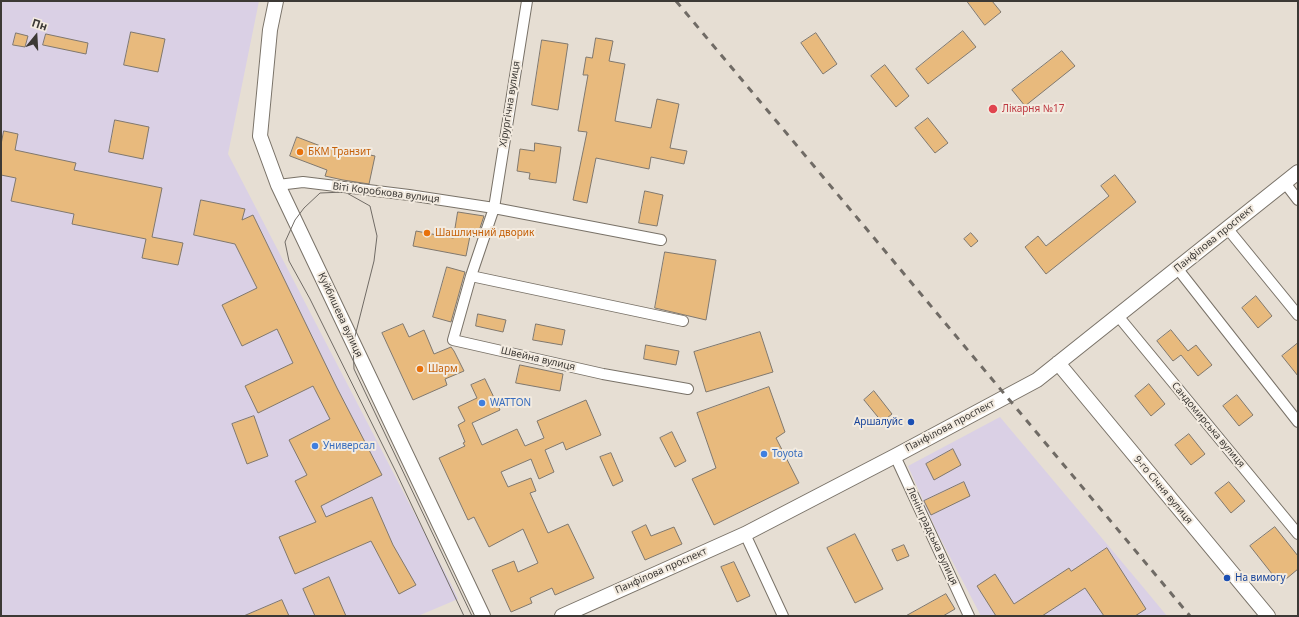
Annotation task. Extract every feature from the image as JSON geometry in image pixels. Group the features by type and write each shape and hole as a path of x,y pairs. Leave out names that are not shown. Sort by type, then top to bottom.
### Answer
{"street":[{"name":"Куйбишева вулиця","path":"276,1 270,30 260,136 278,185 483,616"},
{"name":"Хірургічна вулиця","path":"494,208 527,1"},
{"name":"Панфілова проспект","path":"562,616 744,534 895,456 1037,380 1298,172"},
{"name":"Віті Коробкова вулиця","path":"278,185 303,182 409,195 494,208"},
{"path":"1284,183 1298,200"},
{"path":"494,208 661,240"},
{"name":"Швейна вулиця","path":"494,208 471,276 453,340 603,374 688,388"},
{"path":"1227,228 1298,315"},
{"path":"1177,268 1298,422"},
{"path":"471,276 683,321"},
{"name":"Сандомирська вулиця","path":"1118,316 1298,534"},
{"name":"9-го Січня вулиця","path":"1058,363 1268,616"},
{"name":"Ленінградська вулиця","path":"895,456 969,616"},
{"path":"744,534 783,616"}],"shaded area":[{"path":"1,1 259,1 228,154 458,599 418,616 1,616"},
{"path":"1000,417 1167,616 981,616 937,532 908,466"}],"building":[{"path":"967,1 992,1 1001,12 985,25"},
{"path":"963,31 976,47 928,84 916,69"},
{"path":"131,32 165,39 158,72 124,65"},
{"path":"16,33 28,36 25,47 13,45"},
{"path":"816,33 837,64 823,74 801,43"},
{"path":"46,34 88,43 86,54 43,45"},
{"path":"596,38 613,41 609,61 625,64 615,121 651,128 657,99 679,104 670,148 687,151 684,164 651,157 649,169 596,158 587,203 573,200 587,132 578,131 588,75 583,75 586,57 592,58"},
{"path":"542,40 568,44 558,110 532,105"},
{"path":"1062,51 1075,66 1025,106 1012,90"},
{"path":"885,65 909,96 896,107 871,76"},
{"path":"928,118 948,143 935,153 915,128"},
{"path":"115,120 149,127 143,159 109,152"},
{"path":"4,131 18,134 15,150 76,163 74,170 162,188 152,237 183,243 178,265 142,258 146,239 72,224 74,214 11,201 16,178 1,175 1,145"},
{"path":"297,137 331,150 332,147 375,156 369,184 325,176 327,170 290,156"},
{"path":"535,143 561,147 556,183 529,179 530,173 517,171 520,149 534,151"},
{"path":"1115,175 1136,202 1046,274 1025,247 1038,236 1046,246 1109,196 1101,186"},
{"path":"645,191 663,195 657,226 639,223"},
{"path":"201,200 245,209 242,220 253,215 337,388 382,475 321,506 326,517 372,497 393,545 416,585 399,594 371,541 295,574 279,537 316,522 295,481 307,475 289,440 330,419 313,386 258,413 245,386 293,363 277,329 242,346 222,305 257,288 235,244 194,235"},
{"path":"458,212 484,216 477,237 470,236 466,256 413,246 416,231 453,238"},
{"path":"971,233 978,241 971,247 964,239"},
{"path":"665,252 716,260 706,320 655,308"},
{"path":"447,267 465,272 451,322 433,317"},
{"path":"1256,296 1272,316 1258,328 1242,308"},
{"path":"478,314 506,320 503,332 476,326"},
{"path":"403,324 409,337 424,330 434,354 451,347 464,371 445,379 447,385 413,400 382,333"},
{"path":"536,324 565,330 562,345 533,340"},
{"path":"1171,330 1188,351 1196,345 1212,365 1198,376 1181,355 1173,361 1157,341"},
{"path":"760,332 773,372 706,392 694,352"},
{"path":"1298,343 1298,376 1282,356"},
{"path":"646,345 679,351 676,365 644,359"},
{"path":"520,365 563,374 560,391 516,383"},
{"path":"485,379 500,410 472,423 482,445 517,429 525,446 544,438 537,421 586,400 601,435 566,450 563,442 545,450 554,472 539,479 531,459 501,472 508,487 531,478 536,491 530,493 548,533 568,524 594,578 555,595 552,588 530,598 532,603 511,612 492,570 514,561 518,572 538,563 523,529 489,547 474,517 468,520 439,458 465,446 463,443 465,442 458,425 465,421 458,407 477,398 471,385"},
{"path":"1149,384 1165,404 1151,416 1135,396"},
{"name":"Toyota","path":"769,387 785,432 776,438 799,483 714,525 692,479 716,468 697,413"},
{"path":"874,391 892,414 882,422 864,400"},
{"path":"1237,395 1253,415 1239,426 1223,406"},
{"path":"254,416 268,456 247,464 232,424"},
{"path":"672,432 686,461 675,467 660,438"},
{"path":"1189,434 1205,454 1191,465 1175,445"},
{"path":"953,449 961,465 934,480 926,464"},
{"path":"611,453 623,481 613,486 600,457"},
{"path":"964,482 970,496 931,515 924,501"},
{"path":"1229,482 1245,501 1231,513 1215,493"},
{"path":"646,525 651,536 674,527 682,544 645,560 632,532"},
{"path":"1275,527 1298,556 1298,569 1280,584 1250,546"},
{"path":"855,534 883,589 855,603 827,548"},
{"path":"904,545 909,556 897,561 892,550"},
{"path":"1107,548 1146,609 1135,616 1104,616 1085,588 1042,616 996,616 977,586 995,574 1014,604 1069,568 1071,571"},
{"path":"734,562 750,596 737,602 721,567"},
{"path":"329,577 346,616 315,616 303,589"},
{"path":"946,594 955,609 943,616 906,616"},
{"path":"282,600 289,616 244,616"}],"tram line":[{"path":"464,616 396,472 310,299 289,261 285,242 295,220 304,208 320,193 345,192 370,206 377,236 374,261 353,344 354,369 472,616"}],"railway":[{"path":"676,1 1190,616"}],"place":[{"name":"Лікарня №17","path":"993,109"},
{"name":"БКМ Транзит","path":"300,152"},
{"name":"Шашличний дворик","path":"427,233"},
{"name":"Шарм","path":"420,369"},
{"name":"WATTON","path":"482,403"},
{"name":"Аршалуйс","path":"911,422"},
{"name":"Универсал","path":"315,446"},
{"name":"Toyota","path":"764,454"},
{"name":"На вимогу","path":"1227,578"}]}
